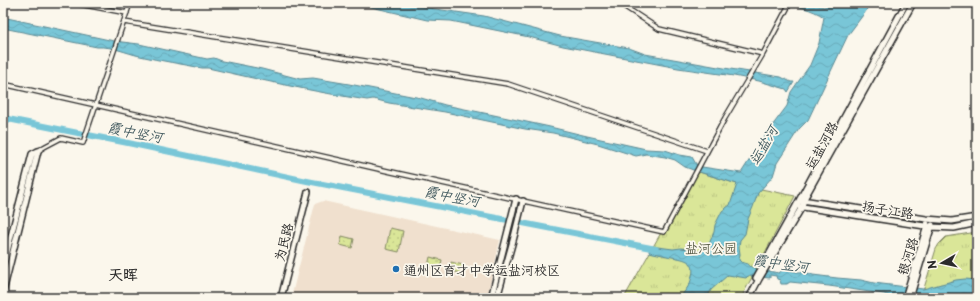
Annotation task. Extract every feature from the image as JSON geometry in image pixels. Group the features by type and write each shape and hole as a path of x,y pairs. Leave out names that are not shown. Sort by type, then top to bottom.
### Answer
{"main road":[{"name":"运盐河路","path":"745,298 802,207 801,200 906,3"},
{"name":"运盐河路","path":"764,267 795,208 801,200 913,3"},
{"path":"3,267 32,154 38,152"},
{"path":"3,292 38,152"},
{"name":"为民路","path":"280,298 308,192"},
{"path":"491,298 516,199"},
{"name":"扬子江路","path":"801,200 926,220 952,221 977,217"},
{"path":"497,298 523,201"},
{"name":"扬子江路","path":"795,208 802,207 929,226 954,228 977,223"},
{"name":"银河路","path":"926,220 929,226"},
{"name":"银河路","path":"910,298 912,285 932,220"},
{"name":"运盐河路","path":"749,298 757,279"},
{"name":"银河路","path":"905,298 912,285"}],"street":[{"path":"74,3 127,13"},
{"path":"38,152 61,138 83,143 130,3"},
{"path":"619,3 659,29 763,54"},
{"path":"3,84 664,232 725,118 763,54 789,4"},
{"path":"124,22 508,84 707,151"}],"shaded area":[{"name":"通州区育才中学运盐河校区","path":"323,201 500,240 487,298 291,298 315,204"}],"green space":[{"name":"盐河公园","path":"696,171 737,184 795,196 741,298 624,298"},
{"path":"390,228 403,231 399,252 386,249"},
{"path":"977,232 977,298 921,298 936,249 939,244 946,237"},
{"path":"342,236 354,239 352,248 340,245"},
{"path":"430,257 442,260 440,269 428,266"},
{"path":"451,262 463,265 461,273 449,271"}],"water":[{"path":"354,3 403,3 484,16 560,36 629,48 645,54 781,77 794,82 788,92 786,89 759,81 678,68 563,46 529,37 451,21 427,20"},
{"name":"运盐河","path":"783,3 810,3 824,7 831,3 869,3 866,11 848,35 808,120 799,129 777,163 773,176 758,193 748,219 745,234 740,240 739,260 757,269 779,273 784,269 805,272 813,275 923,289 956,280 977,280 977,298 898,298 884,294 829,286 790,282 787,284 781,284 780,280 777,279 776,276 770,275 770,278 748,276 746,278 728,275 711,290 707,298 680,298 690,283 693,270 692,266 686,260 649,252 650,246 688,249 695,253 704,250 709,244 715,225 722,211 730,205 737,184 685,167 675,160 665,157 646,154 636,156 598,144 553,133 525,129 373,99 367,100 307,90 208,68 148,58 114,49 3,28 3,18 7,18 207,59 214,58 300,79 313,78 421,98 445,105 646,149 665,150 692,157 696,164 702,167 741,173 769,130 787,106 791,92 810,65 819,43 824,17 809,10"}],"waterway":[{"name":"霞中竖河","path":"3,118 307,181 656,249"}],"place":[{"name":"通州区育才中学运盐河校区","path":"396,269"}],"district":[{"name":"天晖","path":"123,273"}]}
